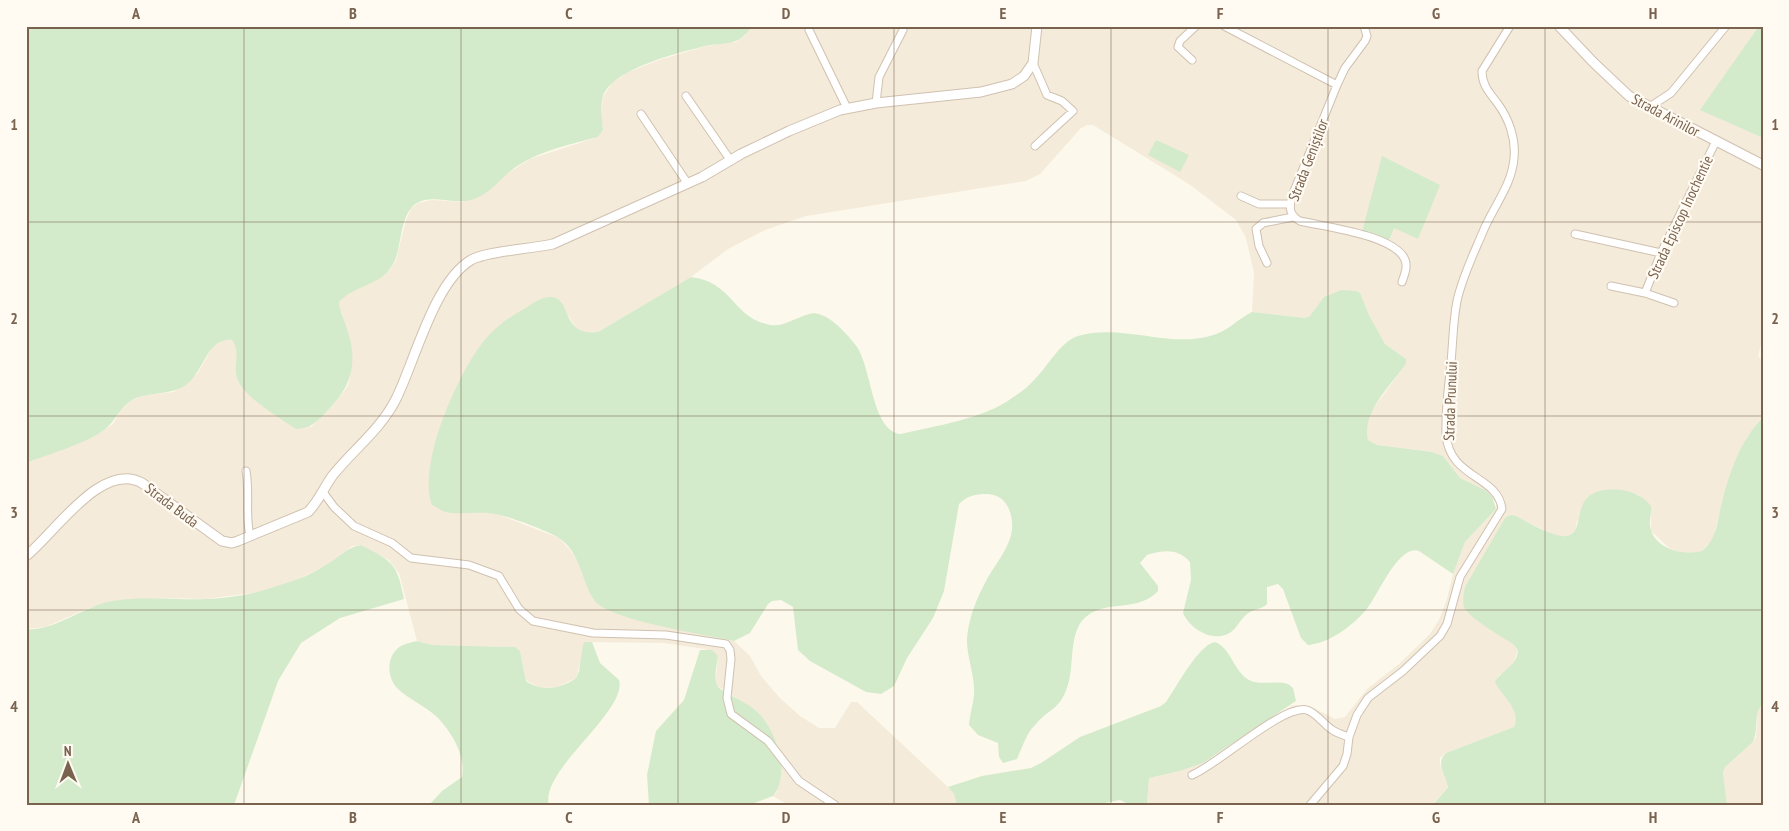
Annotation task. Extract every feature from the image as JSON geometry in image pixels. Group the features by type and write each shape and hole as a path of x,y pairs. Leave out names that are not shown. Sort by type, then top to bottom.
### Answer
{"street":[{"path":"1035,146 1073,110 1062,101 1048,95 1033,63 1037,26"},
{"path":"1192,60 1178,47 1180,41 1196,26"},
{"path":"1224,26 1337,85"},
{"name":"Strada Geniștilor","path":"1364,26 1367,36 1365,41 1345,68 1337,85 1290,204 1293,217 1300,222 1387,243 1404,257 1406,269 1402,282"},
{"name":"Strada Prunului","path":"1310,805 1343,766 1348,754 1348,737 1357,715 1368,698 1403,671 1440,636 1447,624 1460,577 1502,509 1501,502 1491,489 1456,463 1448,451 1446,424 1457,302 1483,231 1512,175 1515,143 1504,114 1485,88 1482,71 1510,26"},
{"name":"Strada Arinilor","path":"1559,26 1616,85 1648,108 1763,166"},
{"path":"1648,108 1670,93 1726,26"},
{"path":"809,30 847,108"},
{"path":"876,103 879,77 903,30"},
{"path":"835,805 799,781 768,742 731,714 727,698 731,659 730,650 726,644 666,635 592,633 534,621 518,609 498,576 469,566 411,558 392,543 354,526 334,507 323,492 332,476 391,409 439,300 453,278 465,264 483,256 553,244 688,184 789,131 847,108 992,90 1020,79 1033,63"},
{"path":"686,96 731,161"},
{"path":"641,114 688,184"},
{"name":"Strada Episcop Inochentie","path":"1645,293 1661,253 1716,141"},
{"path":"1242,196 1259,204 1290,204"},
{"path":"1267,263 1259,246 1256,229 1263,223 1293,217"},
{"path":"1575,234 1661,253"},
{"name":"Strada Episcop Inochentie","path":"1611,286 1645,293 1674,303"},
{"path":"246,471 249,492 248,526 250,535"},
{"name":"Strada Buda","path":"26,556 84,500 108,483 122,478 142,483 222,541 232,543 308,512 323,492"},
{"path":"1192,775 1225,756 1271,722 1294,710 1307,710 1333,730 1348,737"}],"shaded area":[{"path":"752,26 1759,26 1701,110 1763,138 1763,337 1758,356 1763,362 1763,418 1747,437 1736,462 1722,503 1713,539 1702,551 1695,554 1682,553 1669,548 1651,531 1651,506 1637,494 1577,521 1575,531 1569,536 1555,536 1516,516 1502,524 1472,576 1485,624 1513,644 1518,650 1513,665 1498,676 1496,682 1516,713 1517,721 1514,727 1446,753 1440,758 1440,765 1448,786 1433,805 1147,805 1149,778 1180,771 1203,763 1293,705 1312,707 1335,719 1345,717 1367,689 1399,664 1430,634 1439,620 1447,599 1453,574 1465,542 1496,509 1496,503 1485,490 1460,478 1443,456 1432,452 1377,445 1368,440 1365,429 1370,413 1406,364 1406,359 1385,344 1369,315 1360,293 1305,318 1252,312 1254,273 1246,238 1236,220 1189,184 1093,125 1087,125 1081,128 1040,174 1026,181 806,216 765,230 728,249 691,277 598,332 585,333 576,328 558,299 447,512 475,511 497,514 559,538 582,567 594,600 628,617 734,641 750,656 761,676 780,698 800,716 819,728 835,728 851,702 857,702 948,787 954,794 957,805 788,805 773,796 777,792 757,711 717,686 718,656 705,649 663,643 586,642 576,678 557,687 540,688 526,680 520,651 515,647 432,645 417,641 399,573 389,560 361,545 352,546 326,566 294,581 260,592 205,599 170,598 112,601 89,608 45,627 26,629 26,463 101,432 113,424 121,410 130,401 145,395 174,392 197,374 214,345 223,339 232,340 237,345 237,377 241,386 257,401 311,427 336,402 348,386 350,377 350,338 339,302 345,295 381,277 391,269 396,260 406,220 411,209 418,203 432,200 462,202 530,159 598,137 603,130 601,117 603,97 612,83 628,72 659,60 706,46 736,42 745,36"},
{"path":"1763,703 1763,805 1727,805 1723,773 1725,767 1753,742 1756,737 1758,709"}],"green space":[{"path":"26,26 752,26 737,41 705,46 664,58 648,63 620,77 609,86 603,96 601,109 603,130 598,137 537,155 513,169 490,190 477,198 464,201 429,199 417,203 411,208 404,224 398,251 392,266 374,282 352,292 339,302 351,343 352,365 347,384 342,393 336,402 314,423 296,429 254,400 237,378 235,344 232,340 224,341 211,349 197,372 186,385 173,391 145,395 132,400 108,427 96,435 26,463"},
{"path":"1759,26 1763,26 1763,138 1700,110"},
{"path":"1156,140 1189,155 1180,172 1148,155"},
{"path":"1382,156 1440,185 1418,239 1394,228 1389,240 1362,232"},
{"path":"691,277 705,280 715,285 746,314 766,324 783,324 816,313 836,324 857,347 862,357 878,411 884,423 891,431 901,434 973,417 1001,405 1027,387 1066,343 1078,336 1111,332 1161,338 1194,339 1222,332 1252,312 1305,318 1310,316 1324,297 1342,290 1356,291 1360,293 1369,315 1385,344 1406,359 1406,364 1373,410 1367,430 1368,440 1377,445 1432,452 1443,456 1460,478 1485,490 1492,496 1496,509 1465,542 1453,574 1419,551 1411,551 1396,563 1371,603 1354,622 1340,633 1316,644 1308,645 1301,638 1283,589 1278,584 1267,587 1267,604 1247,614 1231,632 1217,636 1203,633 1186,619 1183,613 1191,580 1190,562 1180,554 1170,551 1147,555 1140,563 1158,586 1158,591 1142,602 1095,611 1081,622 1075,637 1069,681 1063,698 1032,729 1024,741 1017,759 1003,763 999,757 998,743 978,735 969,725 974,692 967,644 969,624 979,594 1007,547 1010,538 1012,518 1008,507 997,496 990,494 975,495 968,497 959,504 944,591 933,618 907,658 894,686 881,694 866,692 810,661 798,650 793,607 781,600 772,601 768,604 750,633 734,641 659,626 618,614 603,607 594,600 572,551 554,535 501,515 489,513 451,513 442,511 432,505 429,488 430,467 442,421 451,398 473,357 487,337 497,328 512,316 534,303 552,297 558,299 572,324 578,329 586,332 598,332"},
{"path":"1763,418 1763,703 1758,712 1753,742 1725,767 1723,773 1727,805 1433,805 1448,787 1441,765 1441,761 1446,753 1514,727 1516,721 1513,709 1495,682 1515,660 1518,650 1513,644 1472,617 1464,607 1463,602 1465,587 1505,518 1510,515 1516,516 1551,533 1565,536 1570,535 1575,531 1586,500 1593,494 1604,490 1621,490 1641,497 1651,506 1651,530 1654,537 1665,547 1688,553 1702,551 1714,535 1732,468 1742,446 1755,426"},
{"path":"361,545 381,556 392,565 399,578 404,599 340,618 301,643 278,681 234,805 26,805 26,629 47,627 112,601 160,598 216,598 260,591 308,575 347,550"},
{"path":"417,641 432,645 515,647 520,651 526,681 544,688 558,687 576,678 583,645 585,642 592,642 600,663 619,680 618,693 610,708 557,775 550,791 549,805 429,805 442,791 462,777 463,769 457,745 443,724 393,683 390,665 393,653 403,645"},
{"path":"1215,642 1225,649 1240,672 1249,680 1258,683 1288,684 1293,688 1296,701 1203,763 1180,771 1149,778 1147,805 1130,805 1120,800 1095,805 957,805 954,794 948,787 982,776 1031,768 1080,737 1161,706 1166,702 1195,659 1208,645"},
{"path":"700,650 712,650 718,656 716,676 718,687 754,709 769,726 781,763 781,775 773,796 749,805 649,805 647,775 656,731 684,700"}]}
